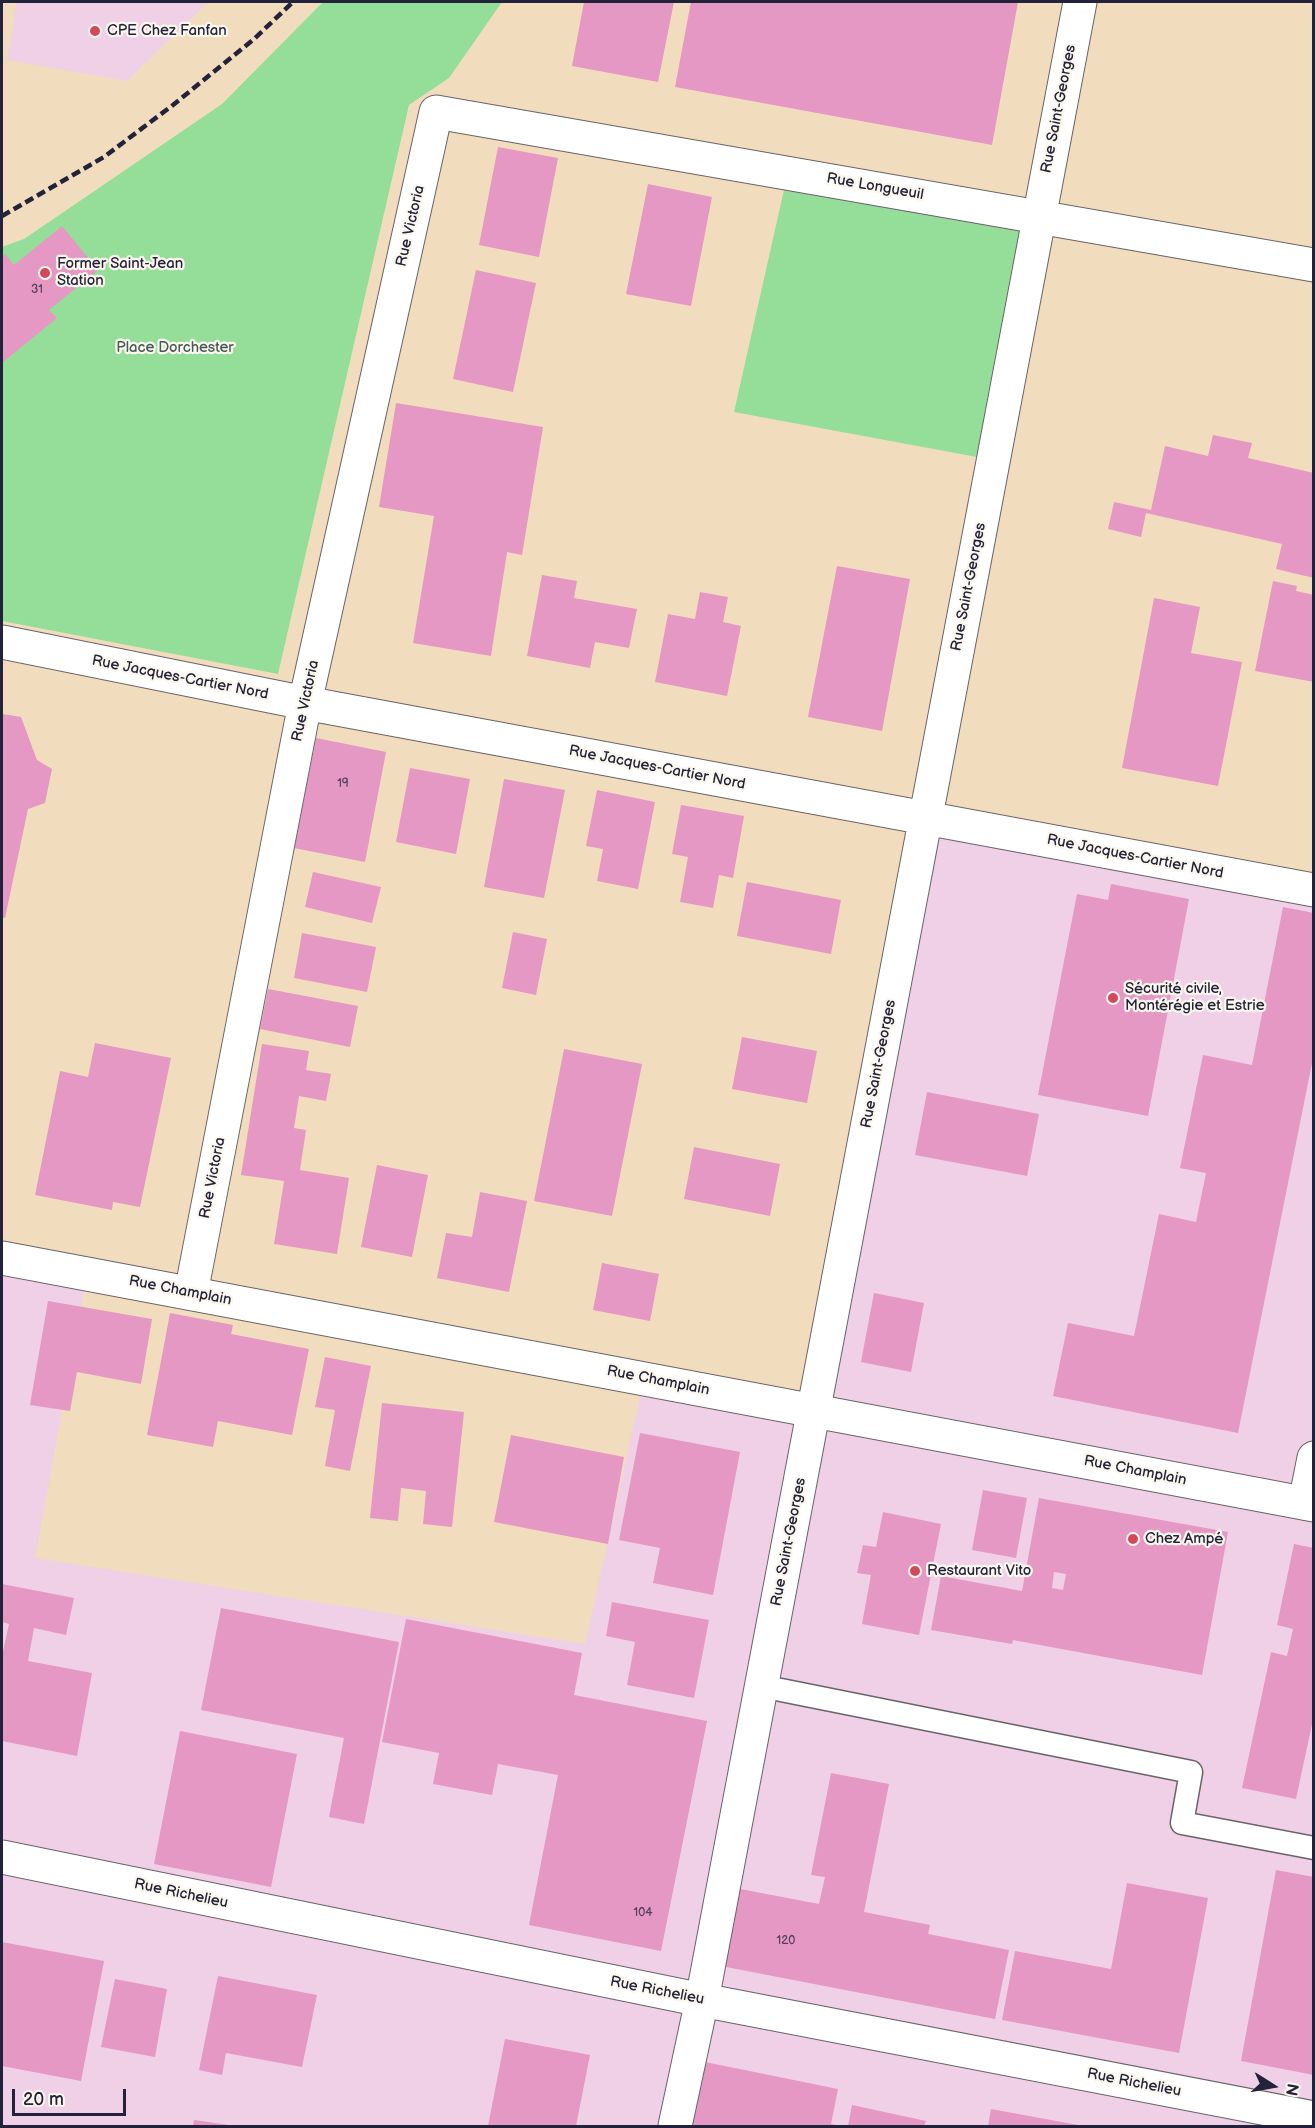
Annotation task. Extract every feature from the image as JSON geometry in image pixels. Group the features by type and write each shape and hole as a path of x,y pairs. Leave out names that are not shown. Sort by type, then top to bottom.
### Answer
{"street":[{"name":"Rue Saint-Georges","path":"675,2127 702,2000 1080,2"},
{"name":"Rue Longueuil","path":"436,112 1314,265"},
{"name":"Rue Victoria","path":"191,1293 305,703 436,112"},
{"name":"Rue Jacques-Cartier Nord","path":"2,642 305,703 1314,890"},
{"name":"Rue Champlain","path":"2,1258 1309,1504"},
{"path":"1309,1504 1314,1458"},
{"name":"Rue Richelieu","path":"2,1857 702,2000 1314,2118"}],"lane":[{"path":"761,1686 1191,1772 1182,1823 1314,1848"}],"shaded area":[{"name":"CPE Chez Fanfan","path":"17,2 208,2 127,81 7,60"},
{"path":"926,818 1313,890 1313,2126 2,2126 2,1258 87,1274 35,1558 585,1644 644,1379 813,1411"}],"green space":[{"name":"Place Dorchester","path":"323,2 502,2 449,78 409,105 278,674 2,621 2,247 24,239 222,104"},
{"path":"788,172 1039,216 993,460 734,412"}],"building":[{"path":"584,2 674,2 658,82 572,66"},
{"path":"691,2 1018,2 992,145 675,87"},
{"path":"498,147 558,158 539,257 479,245"},
{"path":"648,184 712,197 691,306 626,294"},
{"path":"62,226 98,270 49,310 57,318 2,363 2,258 5,254 14,265"},
{"path":"476,270 536,283 513,392 453,379"},
{"path":"396,403 543,427 522,555 507,552 491,656 413,643 434,516 379,507"},
{"path":"1213,435 1252,443 1248,458 1314,473 1314,578 1276,569 1282,544 1146,513 1141,537 1108,529 1114,502 1151,510 1165,446 1208,456"},
{"path":"837,566 910,579 882,731 808,717"},
{"path":"542,575 577,581 574,598 637,609 629,648 595,642 590,668 527,656"},
{"path":"1273,581 1297,586 1296,591 1314,595 1314,682 1255,671"},
{"path":"700,592 728,597 723,622 741,626 727,696 655,682 668,614 695,619"},
{"path":"1154,598 1200,607 1191,653 1242,662 1218,786 1122,768"},
{"path":"3,714 21,717 37,760 52,769 45,803 28,809 5,918 2,917"},
{"path":"316,738 386,752 365,862 294,848"},
{"path":"410,768 470,779 456,854 396,842"},
{"path":"504,779 565,790 544,898 484,887"},
{"path":"597,790 655,802 638,889 597,881 603,849 586,846"},
{"path":"681,805 744,816 733,878 719,875 713,908 680,902 688,857 672,854"},
{"path":"313,872 381,887 372,923 305,907"},
{"path":"747,882 841,900 831,954 737,936"},
{"name":"Sécurité civile, Montérégie et Estrie","path":"1111,884 1189,899 1148,1116 1038,1095 1077,894 1108,900"},
{"path":"1283,907 1314,913 1314,1053 1238,1433 1053,1396 1068,1323 1134,1336 1159,1214 1196,1222 1206,1173 1180,1168 1203,1055 1252,1065"},
{"path":"513,932 547,939 536,995 502,988"},
{"path":"302,933 376,947 367,992 294,978"},
{"path":"268,989 358,1006 350,1047 260,1029"},
{"path":"742,1037 817,1051 807,1103 732,1089"},
{"path":"95,1043 171,1058 140,1207 113,1202 112,1210 35,1195 60,1071 88,1077"},
{"path":"262,1044 309,1051 306,1070 331,1074 326,1101 299,1096 294,1128 306,1130 300,1170 349,1178 337,1254 274,1244 284,1181 241,1175"},
{"path":"564,1049 642,1064 612,1216 534,1201"},
{"path":"927,1092 1039,1114 1027,1176 915,1155"},
{"path":"694,1147 780,1164 770,1216 684,1199"},
{"path":"377,1165 428,1175 412,1257 361,1247"},
{"path":"480,1192 527,1201 509,1292 437,1278 446,1233 472,1237"},
{"path":"602,1263 659,1274 650,1321 593,1310"},
{"path":"874,1293 924,1303 911,1372 861,1362"},
{"path":"48,1301 152,1319 141,1384 77,1372 70,1411 30,1405"},
{"path":"170,1313 233,1325 231,1334 309,1349 292,1435 218,1421 213,1447 147,1435"},
{"path":"325,1357 371,1366 350,1471 325,1466 335,1410 315,1407"},
{"path":"382,1403 464,1412 452,1527 423,1524 426,1491 401,1488 398,1521 370,1518"},
{"path":"640,1433 740,1452 713,1595 653,1583 660,1548 619,1540"},
{"path":"511,1435 624,1457 608,1544 494,1522"},
{"path":"983,1490 1027,1498 1016,1558 972,1550"},
{"path":"1039,1498 1228,1532 1202,1675 1013,1640 1012,1644 931,1630 941,1576 1022,1591","holes":["1054,1572 1066,1574 1063,1590 1052,1588"]},
{"path":"883,1512 941,1524 919,1635 862,1624 871,1575 857,1573 863,1545 876,1547"},
{"path":"1294,1544 1314,1548 1314,1715 1296,1799 1242,1788 1271,1652 1287,1656 1293,1629 1277,1625"},
{"path":"2,1584 74,1598 66,1635 34,1628 28,1661 92,1673 77,1756 2,1741 2,1656 9,1624 2,1622"},
{"path":"612,1602 709,1620 694,1698 627,1685 635,1642 606,1636"},
{"path":"221,1608 399,1642 364,1824 329,1817 344,1738 201,1710"},
{"path":"406,1619 582,1653 574,1695 707,1721 661,1951 529,1925 558,1775 498,1764 492,1795 433,1784 439,1753 382,1742"},
{"path":"180,1731 297,1754 271,1887 154,1864"},
{"path":"831,1773 889,1784 864,1912 930,1925 928,1934 1009,1950 995,2019 721,1966 735,1888 819,1904 825,1877 811,1875"},
{"path":"1276,1870 1314,1877 1314,2075 1241,2061"},
{"path":"1127,1883 1208,1898 1179,2053 1002,2020 1015,1951 1111,1969"},
{"path":"2,1942 104,1961 81,2081 2,2066"},
{"path":"218,1976 317,1995 302,2067 226,2053 222,2075 199,2070"},
{"path":"115,1979 167,1989 155,2057 101,2047"},
{"path":"505,2039 590,2055 576,2126 488,2126"},
{"path":"705,2062 838,2089 831,2124 840,2126 692,2126"},
{"path":"852,2105 926,2121 924,2126 848,2126"},
{"path":"991,2109 1078,2125 1078,2126 988,2126"},
{"path":"194,2120 229,2125 229,2126 193,2126"}],"railway":[{"path":"2,216 104,157 254,39 293,2"}],"place":[{"name":"CPE Chez Fanfan","path":"95,31"},
{"name":"Former Saint-Jean Station","path":"45,273"},
{"name":"Sécurité civile, Montérégie et Estrie","path":"1113,998"},
{"name":"Chez Ampé","path":"1133,1539"},
{"name":"Restaurant Vito","path":"915,1571"}]}
